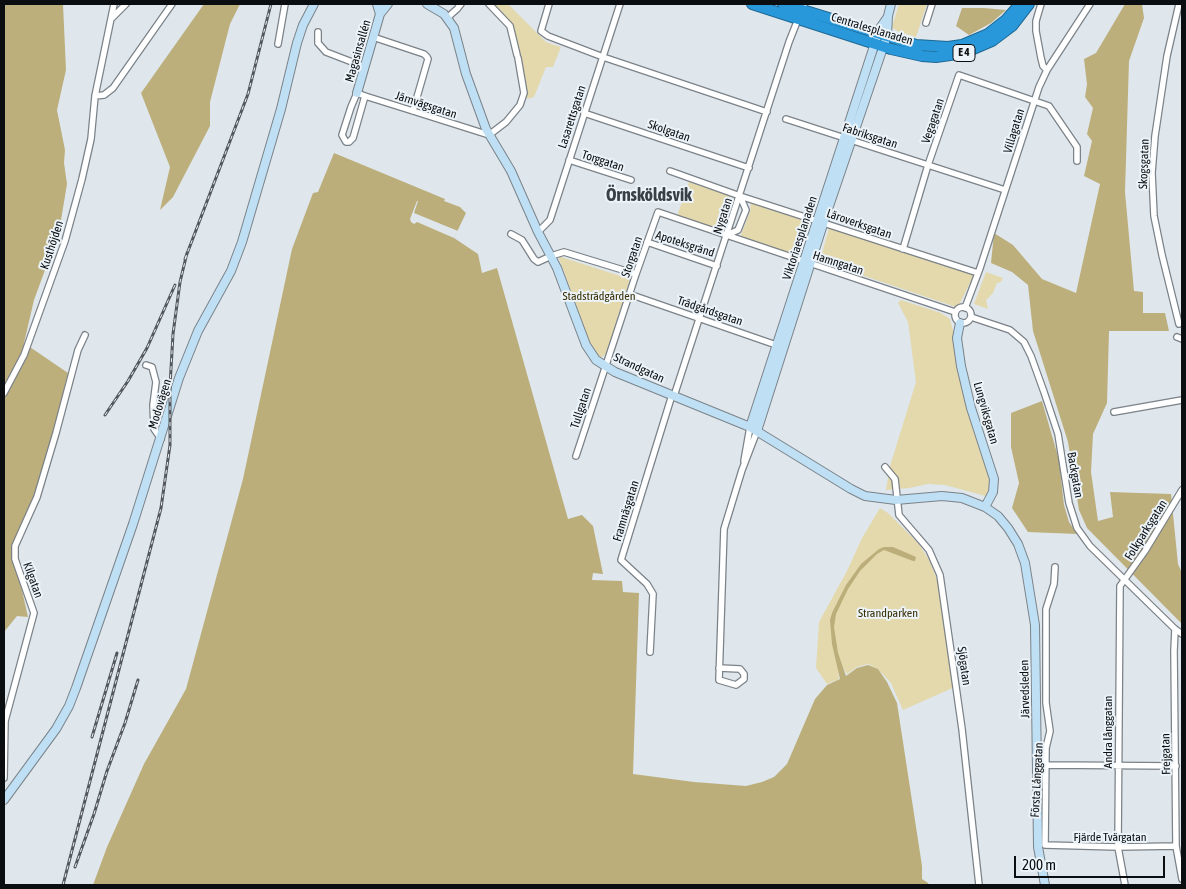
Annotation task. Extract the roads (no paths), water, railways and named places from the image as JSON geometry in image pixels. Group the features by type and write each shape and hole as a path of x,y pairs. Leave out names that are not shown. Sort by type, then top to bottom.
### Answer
{"highway":[{"name":"Centralesplanaden","path":"752,4 799,11"},
{"name":"Centralesplanaden","path":"783,4 922,56 949,56 964,53 992,41 1003,34 1029,4"},
{"name":"Centralesplanaden","path":"881,40 929,46 948,47 962,45 988,34 998,27 1020,4"}],"main road":[{"name":"Modovägen","path":"4,800 56,729 69,706 161,439 179,378 198,331 231,271 242,242 281,109 302,24 314,4"},
{"path":"377,4 380,14"},
{"path":"383,4 389,4"},
{"path":"380,14 389,4"},
{"path":"427,4 440,11 447,18"},
{"name":"Viktoriaesplanaden","path":"754,429 820,222 881,40 891,4"},
{"name":"Magasinsallén","path":"361,95 365,67 380,14"},
{"name":"Strandgatan","path":"447,18 455,31 466,74 489,135 511,171 564,284 586,345 596,360 607,362 616,372 754,429 865,496 876,499 896,500 953,497 985,507"},
{"name":"Lungviksgatan","path":"960,323 957,338 961,366 971,408 994,479 993,492 985,507"},
{"name":"Järvedsleden","path":"985,507 998,516 1008,528 1018,544 1025,563 1034,625 1038,846 1045,885"}],"street":[{"name":"Kusthöjden","path":"4,393 24,354 65,241 91,139 95,96 114,4"},
{"path":"112,18 126,4"},
{"path":"95,96 104,95 113,88 172,4"},
{"path":"278,44 285,4"},
{"path":"447,18 461,4"},
{"path":"489,4 510,26 524,93 520,105 506,122 489,135"},
{"path":"549,4 541,31 554,39 767,112"},
{"name":"Lasarettsgatan","path":"538,232 550,220 620,4"},
{"path":"926,22 932,4"},
{"path":"1041,4 1036,21 1036,31 1043,66 1047,70"},
{"name":"Skogsgatan","path":"1179,4 1167,56 1155,136 1152,173 1154,216 1179,324"},
{"name":"Villagatan","path":"978,273 1034,100 1047,70 1090,6"},
{"name":"Nygatan","path":"673,396 799,11"},
{"path":"318,32 318,43 326,52 365,67"},
{"path":"373,37 424,54 427,57 428,60 413,111"},
{"name":"Vegagatan","path":"903,249 928,165 959,75 1034,100"},
{"path":"361,95 353,138 346,142 342,135 350,106 361,95"},
{"name":"Järnvägsgatan","path":"361,95 489,135"},
{"path":"1034,100 1045,103 1051,108 1077,147 1077,161"},
{"name":"Skolgatan","path":"584,113 749,168"},
{"name":"Fabriksgatan","path":"786,119 1005,190"},
{"name":"Torggatan","path":"569,160 631,180"},
{"name":"Läroverksgatan","path":"670,171 740,196 978,273"},
{"path":"727,235 738,230 746,210 740,196"},
{"name":"Hamngatan","path":"658,212 955,312"},
{"name":"Storgatan","path":"607,362 658,212"},
{"path":"511,234 522,240 536,261 540,262 564,252 636,274"},
{"name":"Apoteksgränd","path":"647,242 717,266"},
{"path":"965,308 978,273"},
{"name":"Trädgårdsgatan","path":"629,294 780,346"},
{"path":"965,308 969,310 971,317 965,323 960,323 956,320 955,312 958,309 965,308"},
{"name":"Backgatan","path":"971,317 1010,330 1024,342 1031,356 1058,434 1075,523 1090,546 1182,634"},
{"name":"Kilgatan","path":"4,778 4,721 34,613 15,559 15,546 37,497 78,350 85,335"},
{"name":"Tullgatan","path":"576,456 607,362"},
{"path":"146,365 152,367 156,382 153,405 154,429 161,439"},
{"name":"Framnäsgatan","path":"650,652 653,594 647,584 621,560 673,396"},
{"path":"1114,412 1182,400"},
{"name":"Viktoriaesplanaden","path":"719,668 724,529 754,429"},
{"name":"Sjögatan","path":"885,467 895,479 896,500 901,518 929,550 942,586 962,729 979,885"},
{"name":"Folkparksgatan","path":"1126,579 1182,490"},
{"name":"Första Långgatan","path":"1045,845 1045,765 1050,731 1046,702 1046,609 1054,584 1055,567"},
{"name":"Andra långgatan","path":"1125,885 1118,848 1118,767 1120,586 1126,579"},
{"name":"Frejgatan","path":"1175,629 1176,846 1182,879"},
{"path":"719,668 740,669 744,674 744,679 736,685 719,680 719,668"},
{"path":"1037,723 1050,723"},
{"path":"1045,765 1176,766"},
{"name":"Fjärde Tvärgatan","path":"1045,845 1118,848 1176,846"}],"railway":[{"path":"185,259 248,94 271,4"},
{"path":"63,885 161,508 170,445 170,386 173,334 180,282 187,253"},
{"path":"105,415 147,348 175,285"},
{"path":"92,737 117,653"},
{"path":"75,867 138,680"}],"district":[{"name":"Örnsköldsvik","path":"649,195"}],"park label":[{"name":"Stadsträdgården","path":"599,296"},
{"name":"Strandparken","path":"888,613"}]}
